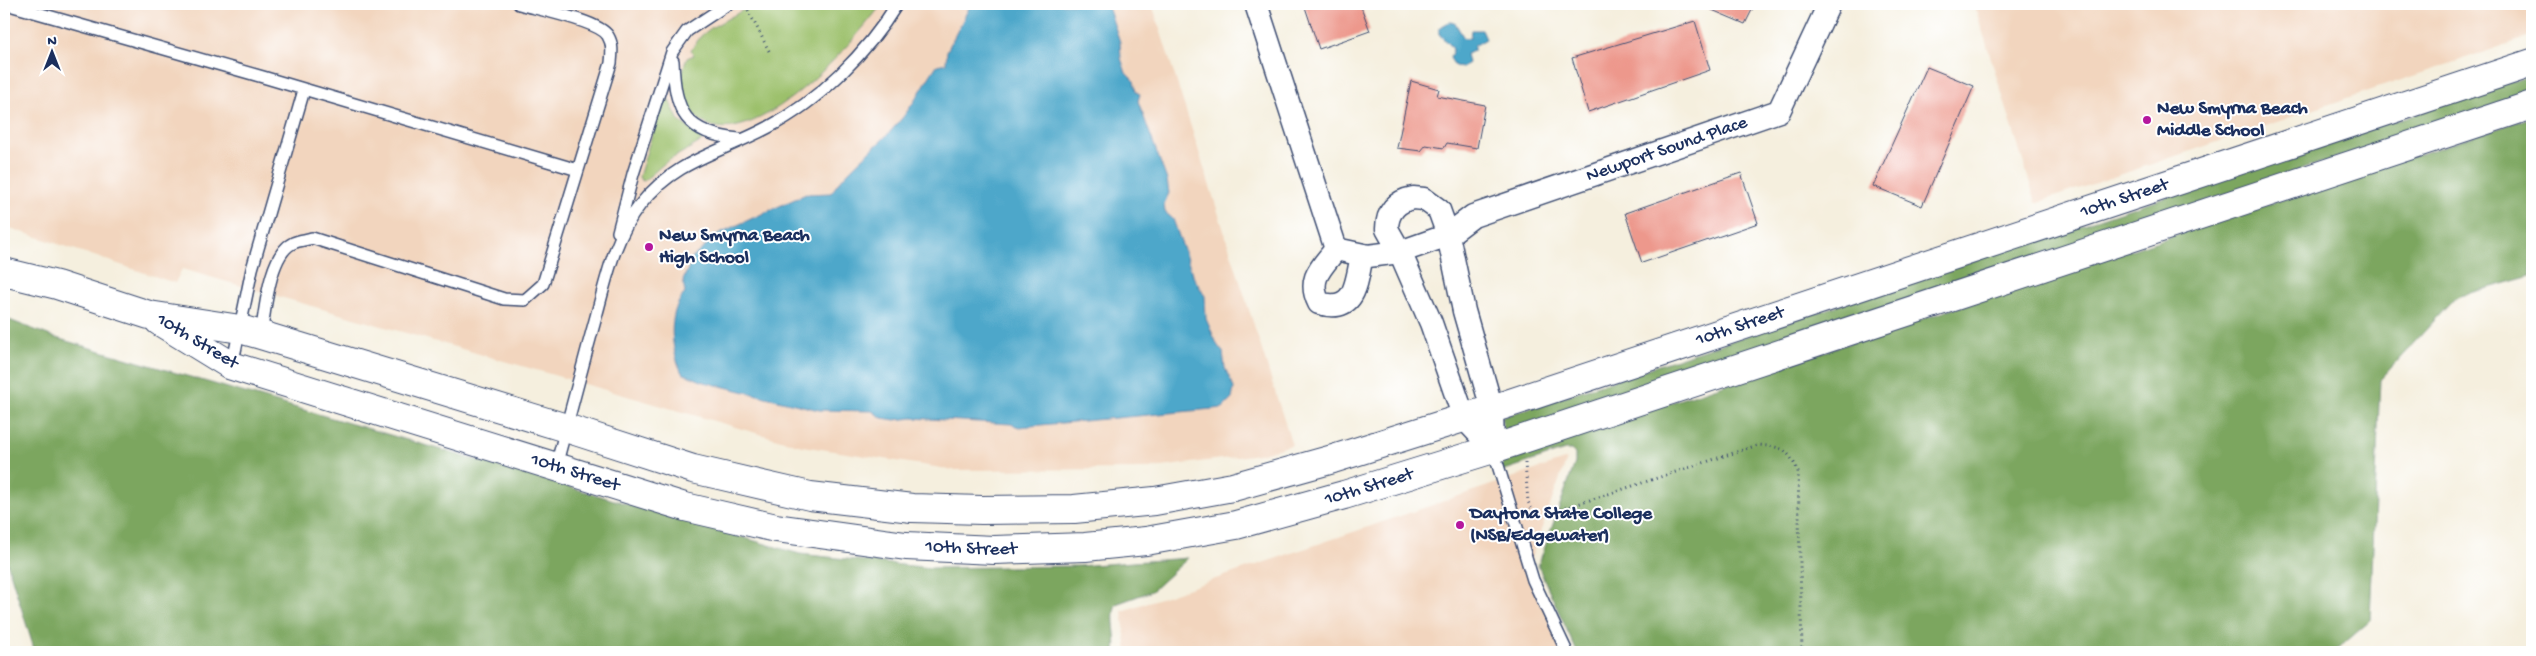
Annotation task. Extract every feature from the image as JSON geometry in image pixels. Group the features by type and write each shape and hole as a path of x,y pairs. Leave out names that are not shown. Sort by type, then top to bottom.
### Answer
{"street":[{"path":"1256,4 1336,250 1316,274 1313,291 1319,303 1333,307 1346,302 1354,291 1362,255"},
{"name":"Newport Sound Place","path":"1336,250 1362,255 1400,252 1448,235 1473,216 1779,111 1829,4"},
{"name":"10th Street","path":"149,315 250,332 566,428 693,469 810,496 912,508 982,510 1074,509 1155,501 1233,487 1334,459 1464,418 2532,63"},
{"name":"10th Street","path":"149,315 232,366 686,507 776,528 906,546 994,550 1085,547 1146,541 1236,525 1344,495 1493,449 2532,105"},
{"path":"1407,199 1424,199 1432,203 1442,216 1448,235 1464,311 1492,409 1493,449 1464,418 1430,323 1400,252 1387,229 1387,223 1394,207 1407,199"},
{"path":"4,272 57,285 149,315"},
{"path":"1430,323 1464,311"}],"lane":[{"path":"6,4 578,170"},
{"path":"232,366 250,332 277,261 292,243 312,238 504,299 525,300 543,284 611,63 613,49 608,34 594,25 519,4"},
{"path":"556,466 633,174 672,52 688,31 728,4"},
{"path":"616,244 639,205 662,180 690,161 741,140 788,115 825,87 871,40 897,4"},
{"path":"672,52 674,87 679,107 684,116 702,132 718,137 741,140"},
{"path":"250,332 252,269 304,90"},
{"path":"1493,449 1533,580 1567,652"}],"path":[{"path":"748,10 769,51"},
{"path":"1523,439 1528,502 1534,513 1541,516 1758,445 1777,446 1789,453 1798,471 1802,652"}],"shaded area":[{"name":"New Smyrna Beach High School","path":"4,4 1152,4 1292,445 1259,454 1146,469 954,470 802,446 182,269 175,283 4,226"},
{"name":"New Smyrna Beach Middle School","path":"1974,4 2532,4 2532,36 2036,203"},
{"name":"Daytona State College (NSB/Edgewater)","path":"1567,459 1528,566 1567,652 1127,652 1122,611"}],"green space":[{"path":"754,4 882,4 847,46 795,95 766,114 738,126 713,126 691,112 683,100 681,79 687,58 694,55 691,50 701,36 711,28"},
{"path":"2532,75 2532,93 1503,434 1502,417"},
{"path":"663,98 669,100 679,121 701,137 702,141 666,162 644,181 639,177"},
{"path":"2532,117 2532,276 2456,297 2380,380 2370,621 2334,652 1577,652 1538,566 1575,463 1575,454 1571,450 1565,450 1502,471 1503,458"},
{"path":"4,318 56,338 800,554 931,568 1078,566 1188,558 1152,591 1116,604 1114,609 1115,652 35,652 4,553"}],"water":[{"path":"971,4 1107,4 1120,42 1121,58 1126,73 1134,81 1136,92 1140,94 1138,101 1167,180 1169,193 1164,204 1165,212 1173,219 1193,276 1205,296 1206,319 1218,346 1223,352 1225,368 1234,388 1232,399 1223,408 1019,427 1011,424 912,418 895,420 882,418 872,411 819,410 704,382 682,373 673,343 673,321 675,311 685,293 683,280 693,257 706,246 711,237 806,194 831,193 846,174 898,123 914,102 937,65 946,63 947,51"},
{"path":"1449,22 1455,23 1464,38 1470,38 1471,30 1482,30 1486,39 1474,46 1474,51 1466,54 1468,63 1461,68 1455,66 1450,58 1453,49 1439,34 1439,28"}],"building":[{"path":"1304,4 1360,4 1370,31 1319,49"},
{"path":"1698,4 1755,4 1745,24"},
{"path":"1695,21 1710,70 1588,112 1572,58"},
{"path":"1927,67 1974,86 1922,206 1873,186"},
{"path":"1411,81 1439,89 1437,96 1485,105 1477,148 1447,143 1444,148 1426,145 1421,151 1397,148"},
{"path":"1741,173 1758,223 1642,263 1625,213"}],"place":[{"name":"New Smyrna Beach Middle School","path":"2147,120"},
{"name":"New Smyrna Beach High School","path":"649,247"},
{"name":"Daytona State College (NSB/Edgewater)","path":"1460,525"}]}
